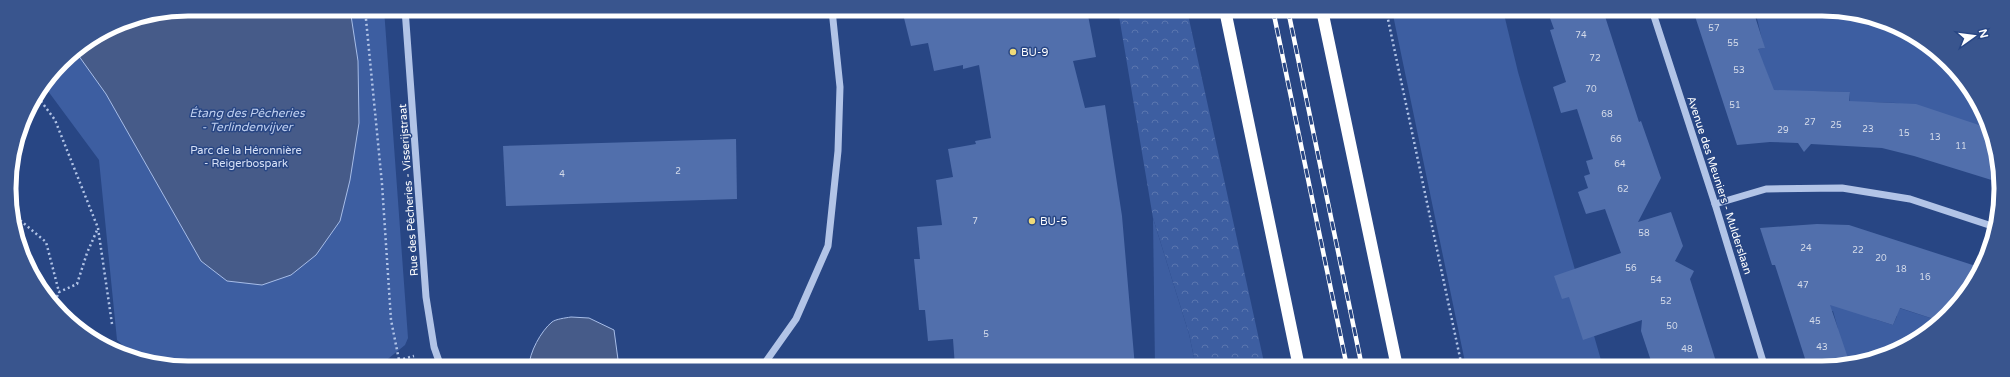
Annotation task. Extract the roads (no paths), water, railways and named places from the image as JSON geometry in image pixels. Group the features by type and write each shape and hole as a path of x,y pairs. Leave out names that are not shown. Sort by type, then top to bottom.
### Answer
{"highway":[{"path":"1226,16 1298,361"},
{"path":"1323,16 1396,361"}],"street":[{"name":"Rue des Pêcheries - Visserijstraat","path":"406,16 426,297 434,346 439,361"},
{"path":"766,361 796,319 828,246 838,151 840,87 833,16"},
{"name":"Avenue des Meuniers - Mulderslaan","path":"1654,16 1715,204 1763,361"},
{"path":"1715,204 1766,189 1842,188 1910,199 1990,225"}],"water":[{"name":"Étang des Pêcheries - Terlindenvijver","path":"177,16 351,16 358,61 359,123 350,180 340,221 316,255 291,275 262,285 227,281 201,261 106,94 79,56 102,39 133,25 155,19"},
{"path":"571,317 589,318 614,330 618,361 530,361 533,349 544,331 552,322"}],"railway":[{"path":"1274,16 1346,361"},
{"path":"1289,16 1361,361"}],"place":[{"name":"BU-9","path":"1013,52"},
{"name":"BU-5","path":"1032,221"}],"park label":[{"name":"Parc de la Héronnière - Reigerbospark","path":"246,156"}]}
